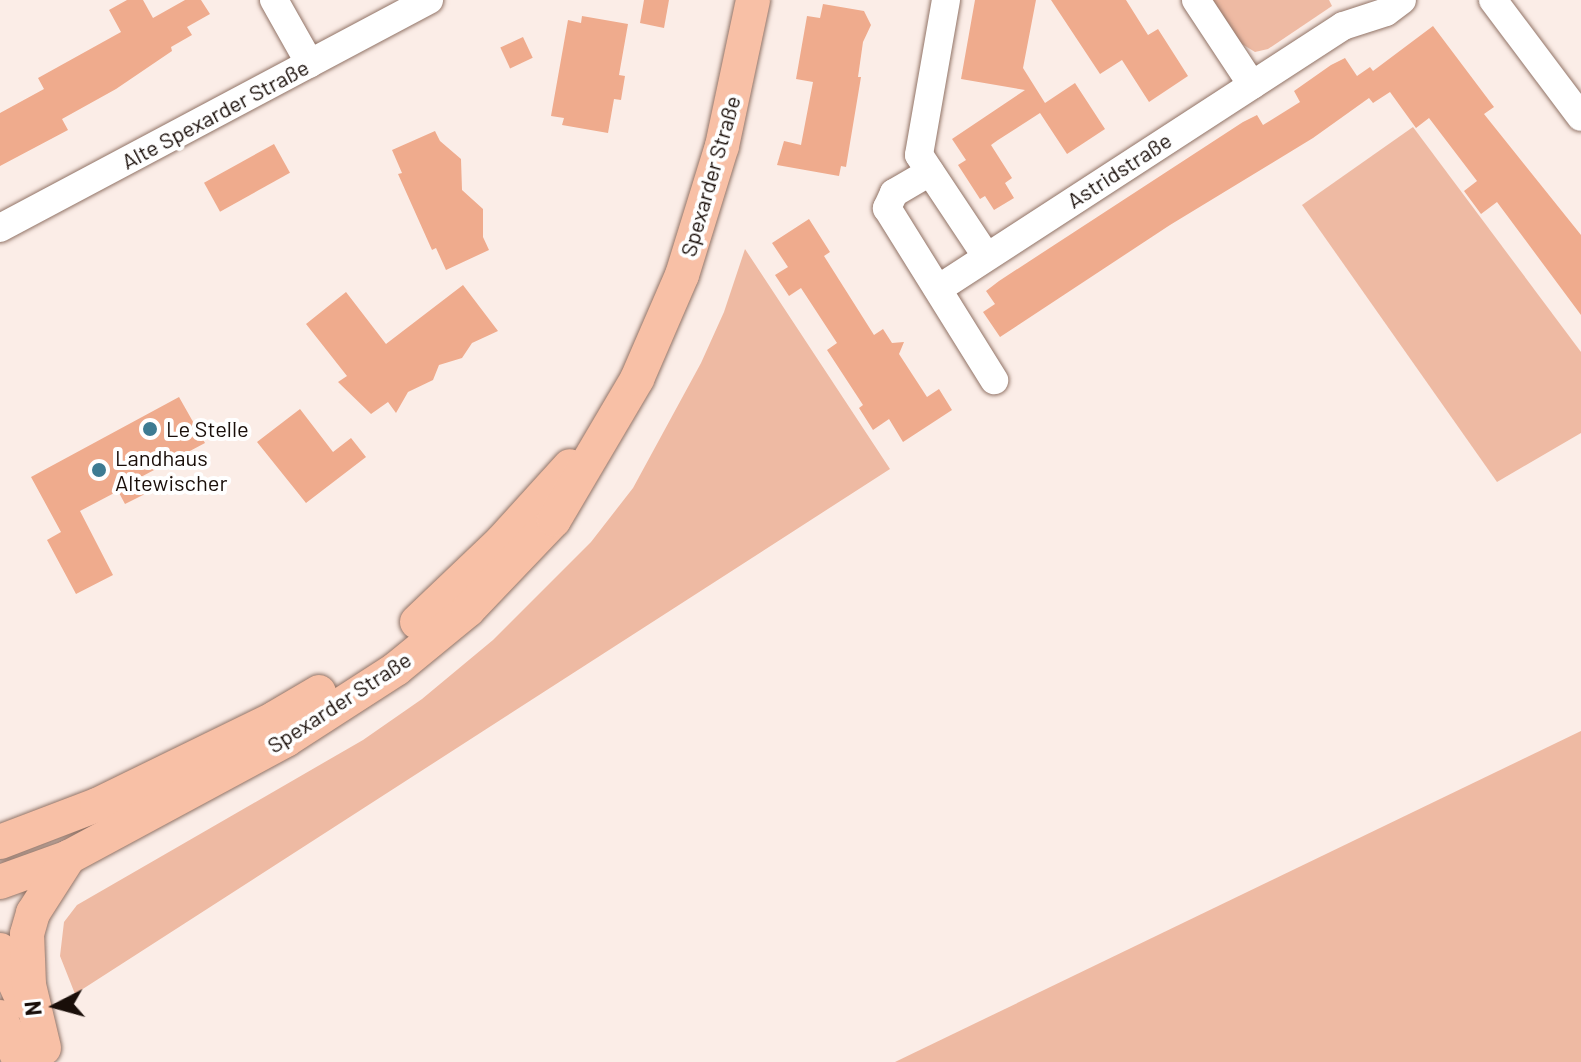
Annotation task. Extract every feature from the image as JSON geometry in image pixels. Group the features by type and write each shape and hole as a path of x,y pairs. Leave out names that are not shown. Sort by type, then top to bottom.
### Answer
{"main road":[{"name":"Spexarder Straße","path":"0,882 69,857 286,740 396,669 468,610 554,520 637,379 698,229 722,146 753,0"},
{"name":"Spexarder Straße","path":"0,842 111,799 275,718 352,670 451,594 604,431"},
{"path":"38,1057 29,985 27,934 33,913 69,857"},
{"path":"0,950 38,1057"},
{"path":"0,1017 38,1057"}],"street":[{"path":"274,0 310,64"},
{"name":"Alte Spexarder Straße","path":"0,228 429,0"},
{"path":"946,0 919,155 986,256"},
{"path":"1196,0 1252,85"},
{"name":"Astridstraße","path":"938,289 1343,26 1386,12 1402,0"},
{"path":"1493,0 1581,117"},
{"path":"930,172 894,193 887,208 994,380"}],"shaded area":[{"path":"1213,0 1329,0 1332,6 1268,49 1255,52 1242,44"},
{"path":"1413,127 1581,352 1581,433 1497,482 1302,205"},
{"path":"745,249 890,469 75,994 60,956 64,922 77,905 363,740 422,699 493,640 591,542 633,488 701,363 724,312"},
{"path":"1581,731 1581,1062 895,1062"}],"building":[{"path":"127,0 143,0 153,18 185,0 201,0 210,14 187,27 192,35 171,47 172,51 116,89 62,119 68,130 0,166 0,113 44,89 38,78 121,32 109,10"},
{"path":"644,0 669,0 664,28 640,23"},
{"path":"975,0 1036,0 1023,68 1045,103 1075,83 1105,129 1067,154 1040,113 991,145 1012,178 1005,183 1014,198 994,210 985,196 980,199 958,165 966,160 952,139 1025,90 961,79"},
{"path":"1051,0 1126,0 1148,35 1158,29 1188,76 1149,102 1122,60 1100,74"},
{"path":"823,4 864,11 871,25 863,42 858,77 861,77 846,167 841,166 839,176 777,165 784,141 801,145 813,82 796,79 807,16 820,18"},
{"path":"582,16 628,24 619,75 625,76 621,100 614,99 608,133 562,125 564,118 551,116 568,20 581,23"},
{"path":"1433,26 1494,107 1484,114 1581,235 1581,315 1497,202 1481,214 1464,191 1477,181 1429,118 1416,128 1390,92 1373,103 1369,98 1313,138 1170,225 1000,337 983,312 995,304 986,291 999,281 1243,122 1257,115 1263,125 1300,102 1294,91 1331,65 1345,58 1357,76 1370,67 1373,71"},
{"path":"523,37 533,58 510,68 500,48"},
{"path":"435,131 440,141 461,159 462,190 483,209 483,237 489,250 446,270 436,248 432,250 398,174 402,173 392,150"},
{"path":"274,144 290,173 220,212 204,183"},
{"path":"809,219 830,252 824,256 874,335 883,329 892,343 904,342 899,354 927,397 939,389 952,410 903,442 889,419 873,430 859,408 863,405 827,350 837,343 801,288 789,296 775,275 788,267 772,243"},
{"path":"463,285 498,331 472,343 462,358 439,365 433,380 408,392 396,413 388,402 371,414 338,382 347,376 306,324 346,292 386,344"},
{"name":"Landhaus Altewischer","path":"179,397 205,443 139,478 147,493 125,504 118,491 80,511 113,575 76,594 47,540 61,532 31,477"},
{"path":"300,409 333,452 351,438 366,457 306,503 257,442"}],"place":[{"name":"Le Stelle","path":"150,429"},
{"name":"Landhaus Altewischer","path":"99,470"}]}
